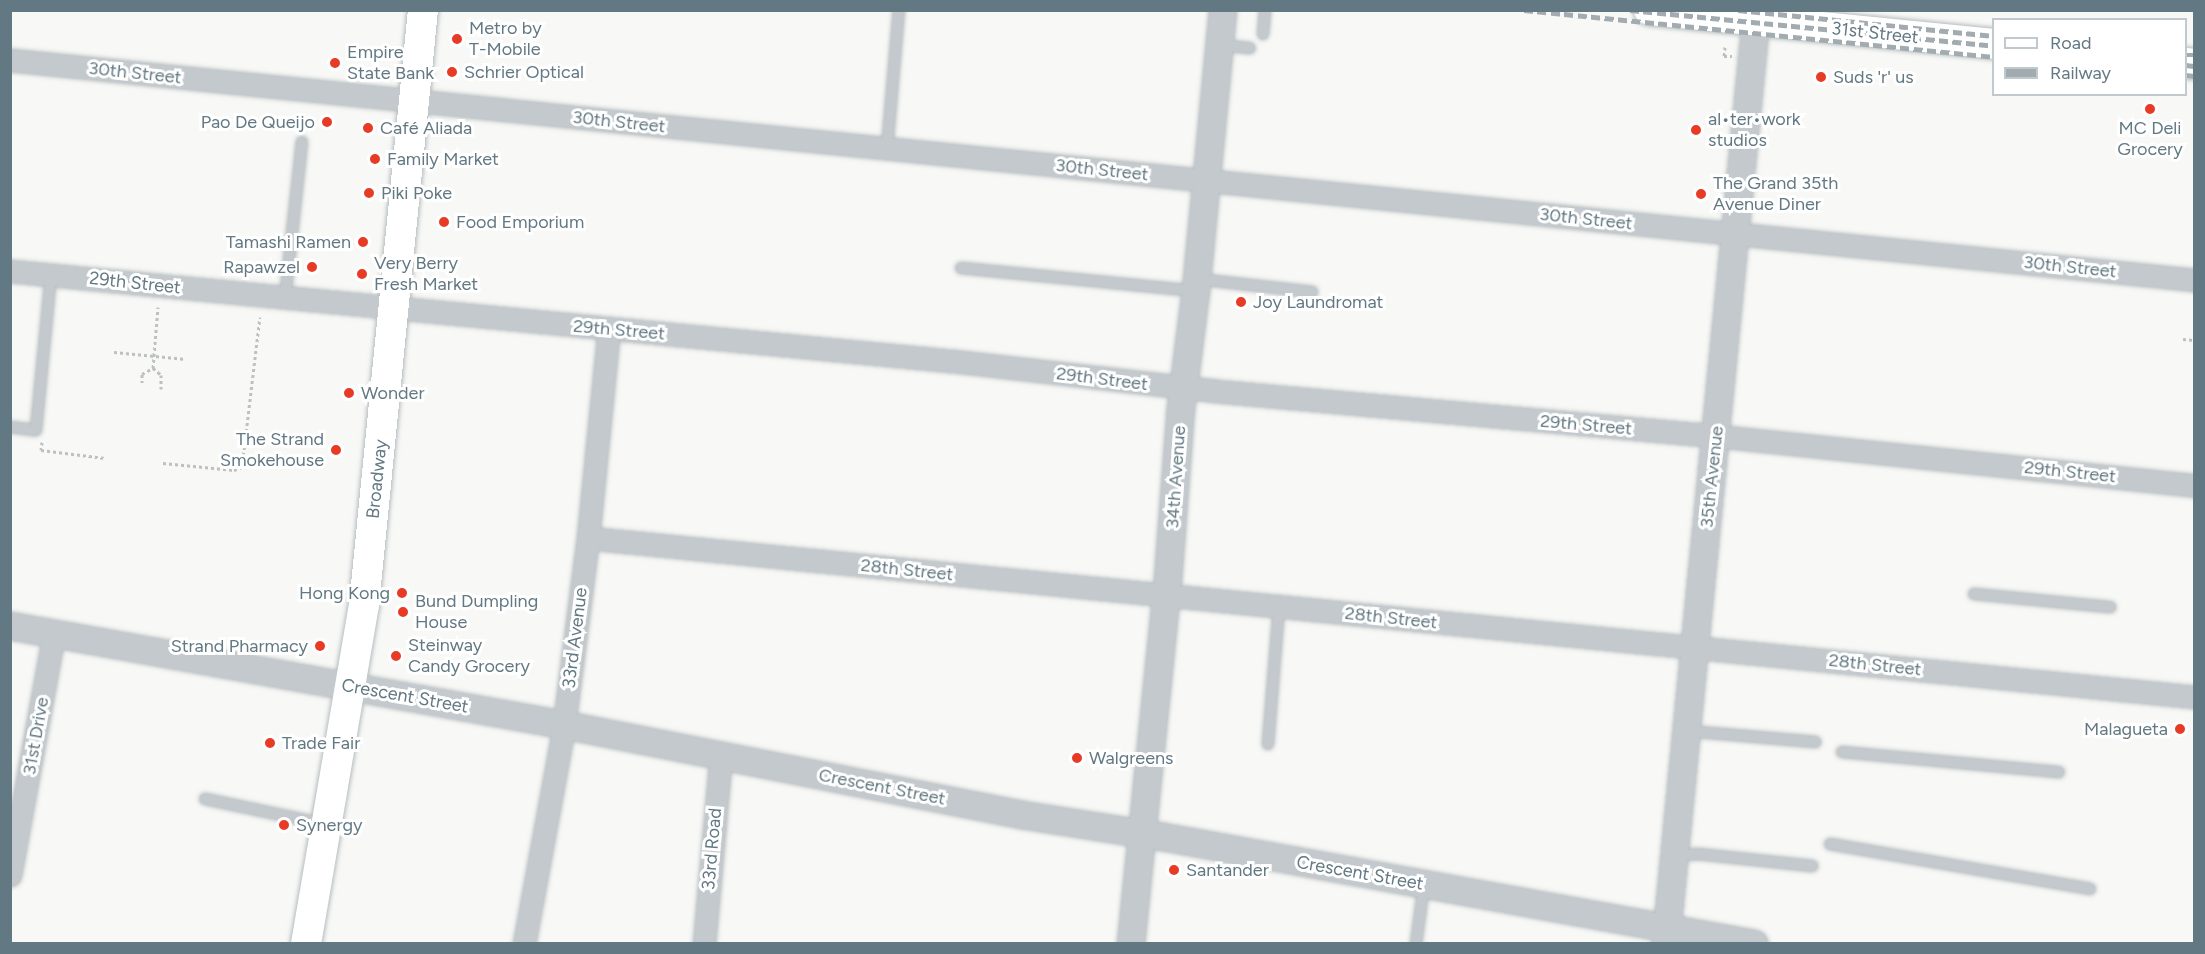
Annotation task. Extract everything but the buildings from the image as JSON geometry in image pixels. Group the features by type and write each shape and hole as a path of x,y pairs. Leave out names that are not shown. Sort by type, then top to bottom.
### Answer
{"main road":[{"name":"Broadway","path":"306,944 352,686 364,605 423,10"},
{"name":"31st Street","path":"1649,10 1756,16 1992,44"}],"street":[{"name":"34th Avenue","path":"1131,944 1166,596 1183,388 1197,285 1223,10"},
{"name":"35th Avenue","path":"1667,936 1756,16"},
{"name":"30th Street","path":"10,60 2194,280"},
{"name":"29th Street","path":"10,271 962,362 1183,388 1716,436 2194,484"},
{"name":"33rd Avenue","path":"524,944 564,725 588,538 609,329"},
{"name":"28th Street","path":"588,538 2194,697"},
{"name":"Crescent Street","path":"10,626 564,725 1022,815 1424,884 1667,936 1754,944"},
{"name":"31st Drive","path":"10,875 54,633"},
{"name":"33rd Road","path":"704,944 721,755"}],"lane":[{"path":"887,148 899,10"},
{"path":"1263,34 1265,10"},
{"path":"1220,45 1250,48"},
{"path":"285,298 302,142"},
{"path":"961,268 1312,292"},
{"path":"10,427 36,430 51,275"},
{"path":"1974,594 2110,607"},
{"path":"1268,744 1279,607"},
{"path":"1687,731 1816,742"},
{"path":"1842,752 2059,772"},
{"path":"205,799 327,825"},
{"path":"1830,844 2090,889"},
{"path":"1674,855 1698,854 1812,866"},
{"path":"1416,944 1424,884"}],"path":[{"path":"1725,47 1724,56 1732,56"},
{"path":"153,368 158,307"},
{"path":"163,463 234,470 242,468 260,317"},
{"path":"2183,339 2194,340"},
{"path":"114,352 186,359"},
{"path":"142,383 142,374 153,368"},
{"path":"153,368 161,375 161,389"},
{"path":"43,438 41,450 104,458"}],"railway":[{"path":"1524,10 1992,57"},
{"path":"1630,10 1992,46"},
{"path":"1738,10 1992,36"},
{"path":"2187,55 2194,55"},
{"path":"2187,65 2194,66"},
{"path":"2187,75 2194,76"}],"place":[{"name":"Metro by T-Mobile","path":"457,39"},
{"name":"Empire State Bank","path":"335,63"},
{"name":"Schrier Optical","path":"452,72"},
{"name":"Suds 'r' us","path":"1821,77"},
{"name":"MC Deli Grocery","path":"2150,109"},
{"name":"Pao De Queijo","path":"327,122"},
{"name":"Café Aliada","path":"368,128"},
{"name":"al•ter•work studios","path":"1696,130"},
{"name":"Family Market","path":"375,159"},
{"name":"Piki Poke","path":"369,193"},
{"name":"The Grand 35th Avenue Diner","path":"1701,194"},
{"name":"Food Emporium","path":"444,222"},
{"name":"Tamashi Ramen","path":"363,242"},
{"name":"Rapawzel","path":"312,267"},
{"name":"Very Berry Fresh Market","path":"362,274"},
{"name":"Joy Laundromat","path":"1241,302"},
{"name":"Wonder","path":"349,393"},
{"name":"The Strand Smokehouse","path":"336,450"},
{"name":"Hong Kong","path":"402,593"},
{"name":"Bund Dumpling House","path":"403,612"},
{"name":"Strand Pharmacy","path":"320,646"},
{"name":"Steinway Candy Grocery","path":"396,656"},
{"name":"Malagueta","path":"2180,729"},
{"name":"Trade Fair","path":"270,743"},
{"name":"Walgreens","path":"1077,758"},
{"name":"Synergy","path":"284,825"},
{"name":"Santander","path":"1174,870"}]}
